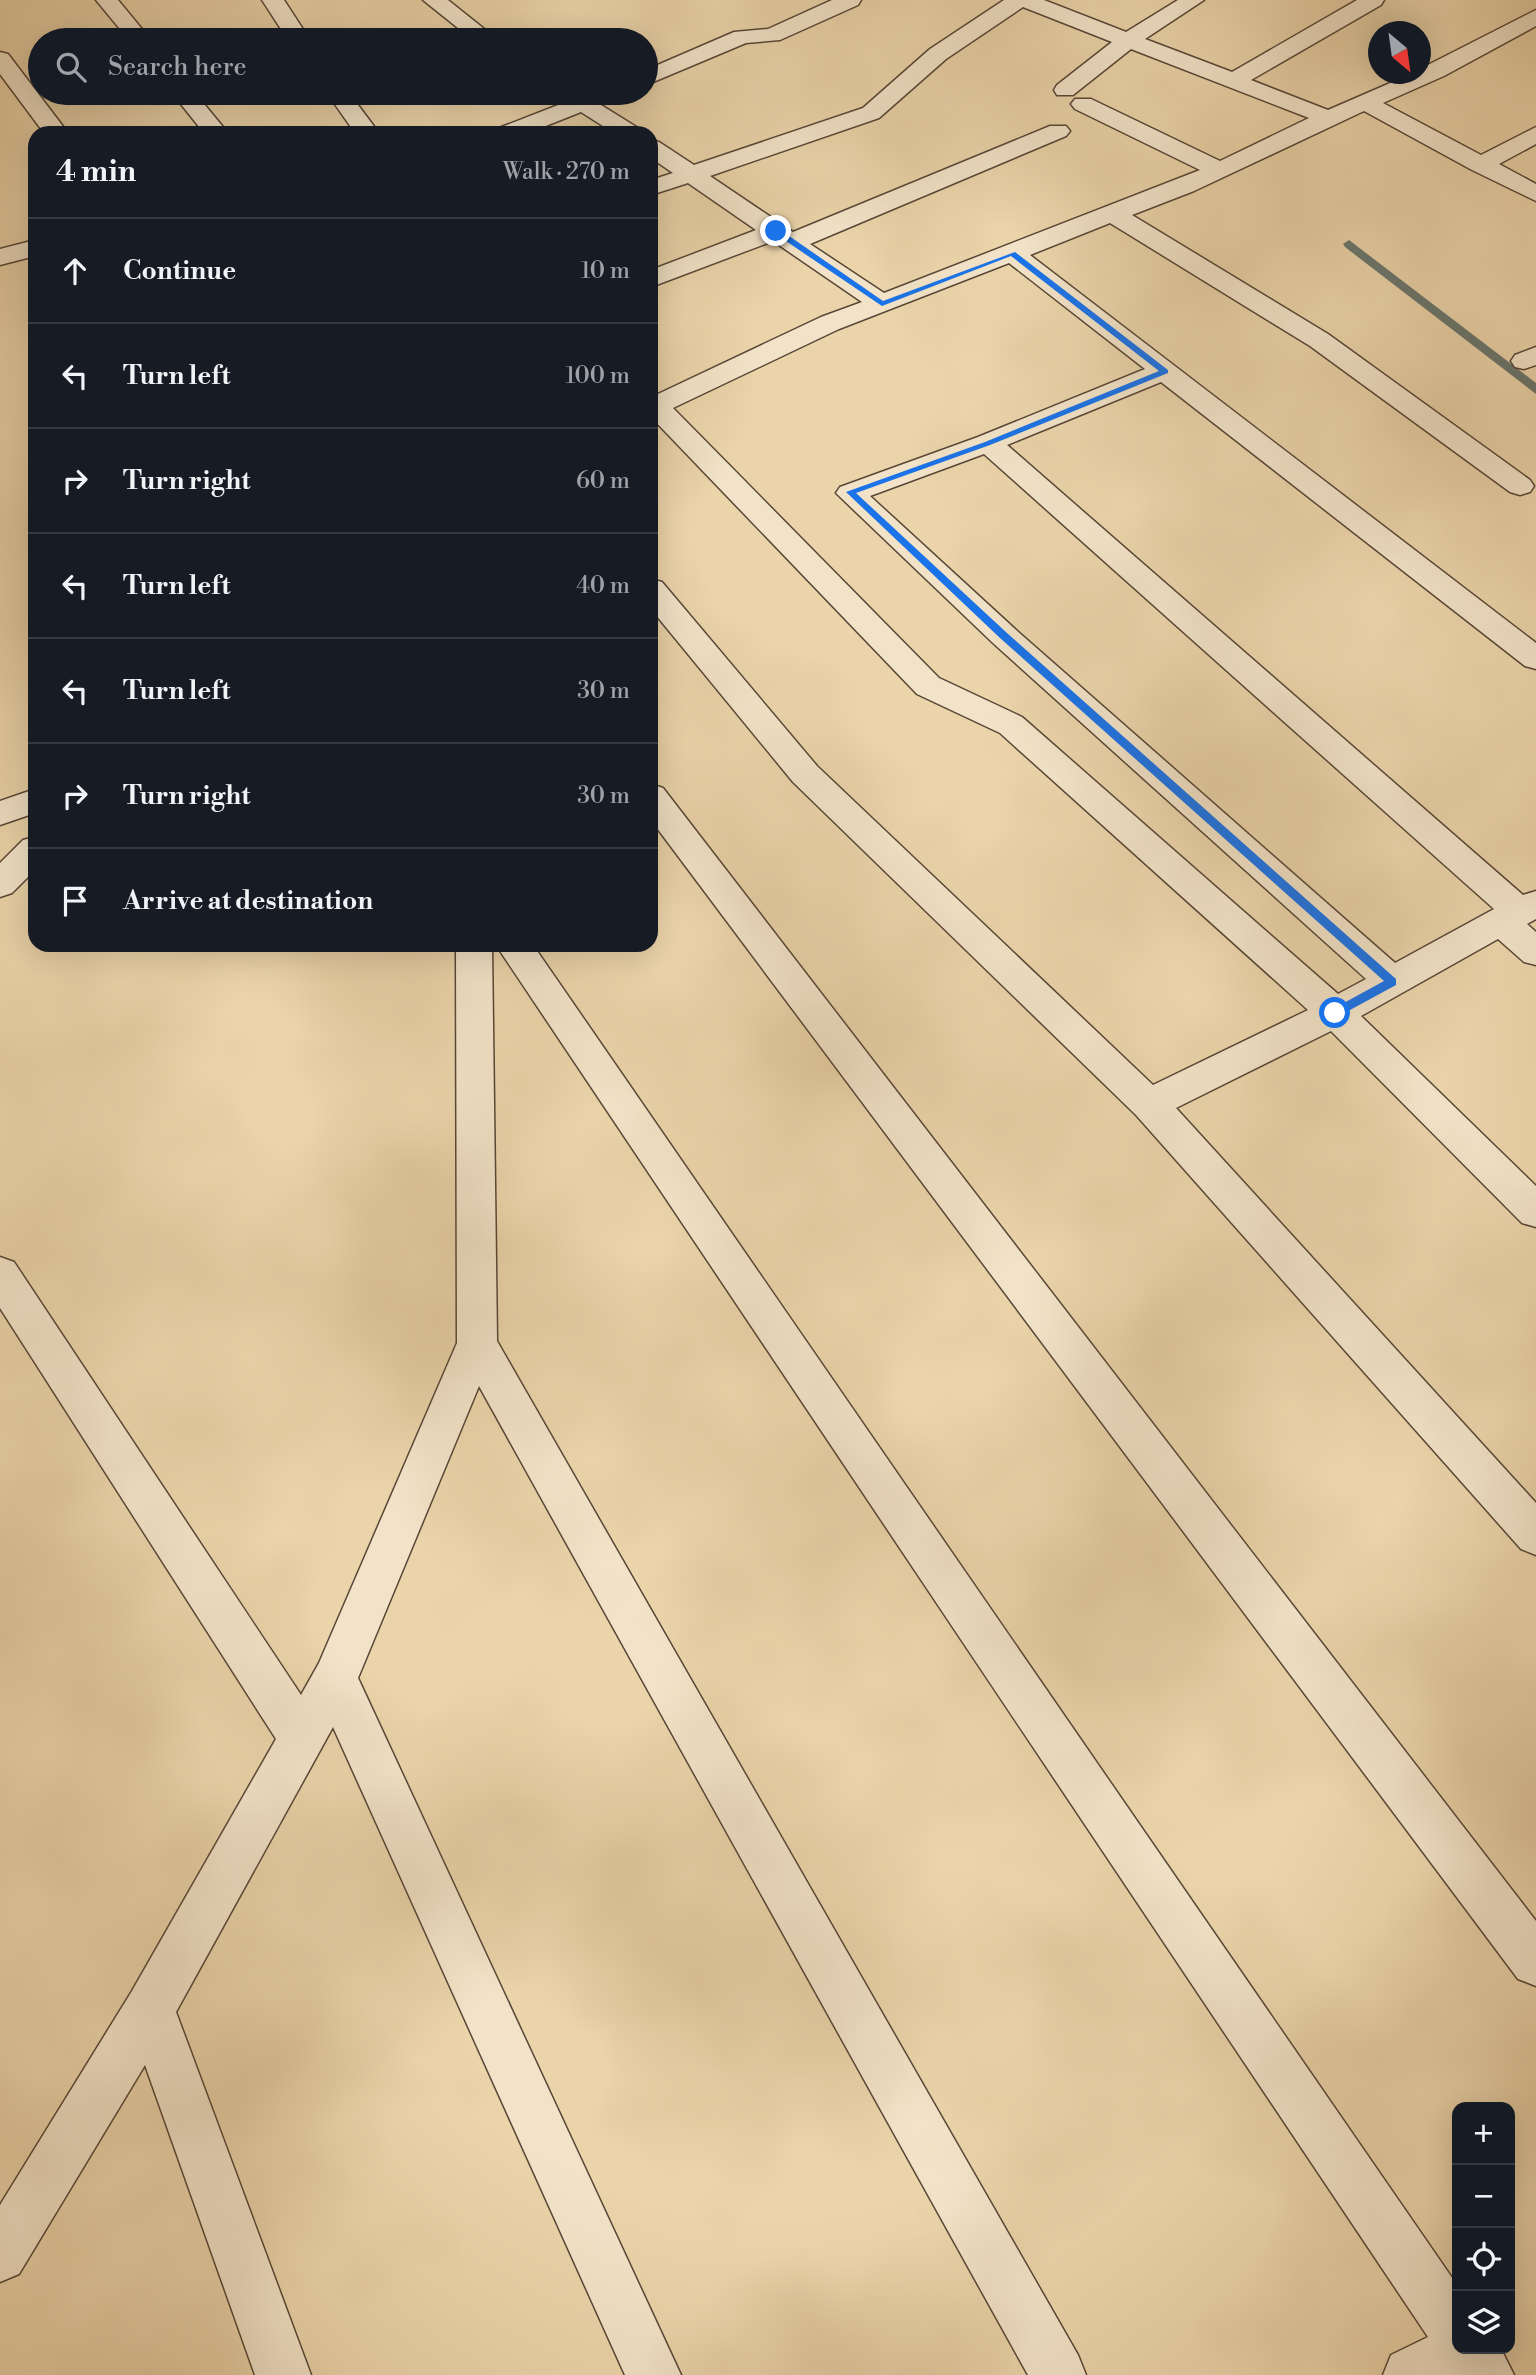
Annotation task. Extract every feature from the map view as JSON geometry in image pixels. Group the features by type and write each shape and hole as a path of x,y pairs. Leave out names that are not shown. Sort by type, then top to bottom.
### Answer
{"street":[{"path":"107,0 130,28"},
{"path":"273,0 291,28"},
{"path":"434,0 471,28"},
{"path":"787,0 821,15"},
{"path":"658,73 742,37 772,36 850,0"},
{"path":"658,185 871,113 938,54 1022,0 1329,118"},
{"path":"1193,0 1128,40 1074,97 1220,170"},
{"path":"1233,81 1373,0"},
{"path":"658,403 830,323 1220,170 1436,71 1536,18"},
{"path":"0,59 28,97"},
{"path":"1365,102 1536,194"},
{"path":"34,105 50,126"},
{"path":"193,105 210,126"},
{"path":"347,105 363,126"},
{"path":"521,126 562,105"},
{"path":"587,105 619,126"},
{"path":"658,277 784,236 1058,131"},
{"path":"1480,164 1536,134"},
{"path":"658,151 882,304"},
{"path":"1112,214 1250,295 1319,340 1520,486"},
{"path":"0,257 28,250"},
{"path":"1012,253 1536,659"},
{"path":"1165,372 988,443 850,492 1004,636 1392,982"},
{"path":"658,410 928,686 1011,725 1335,1013 1536,1211"},
{"path":"988,443 1519,912 1536,952"},
{"path":"658,597 805,775 1149,1104 1536,1534"},
{"path":"0,813 28,803"},
{"path":"658,805 1536,1961"},
{"path":"0,884 28,856"},
{"path":"1149,1104 1335,1013 1519,912"},
{"path":"0,2255 150,2009 335,1679 477,1343 474,952"},
{"path":"518,952 1452,2325"},
{"path":"0,1274 302,1738"},
{"path":"477,1343 1058,2375"},
{"path":"335,1679 653,2375"},
{"path":"150,2009 283,2375"},
{"path":"1411,2375 1452,2354"},
{"path":"1472,2354 1486,2375"}],"waterway":[{"path":"1349,244 1536,390"}],"route":[{"path":"776,231 882,304 1012,253 1165,372 988,443 850,492 1004,636 1392,982 1335,1013"}]}
